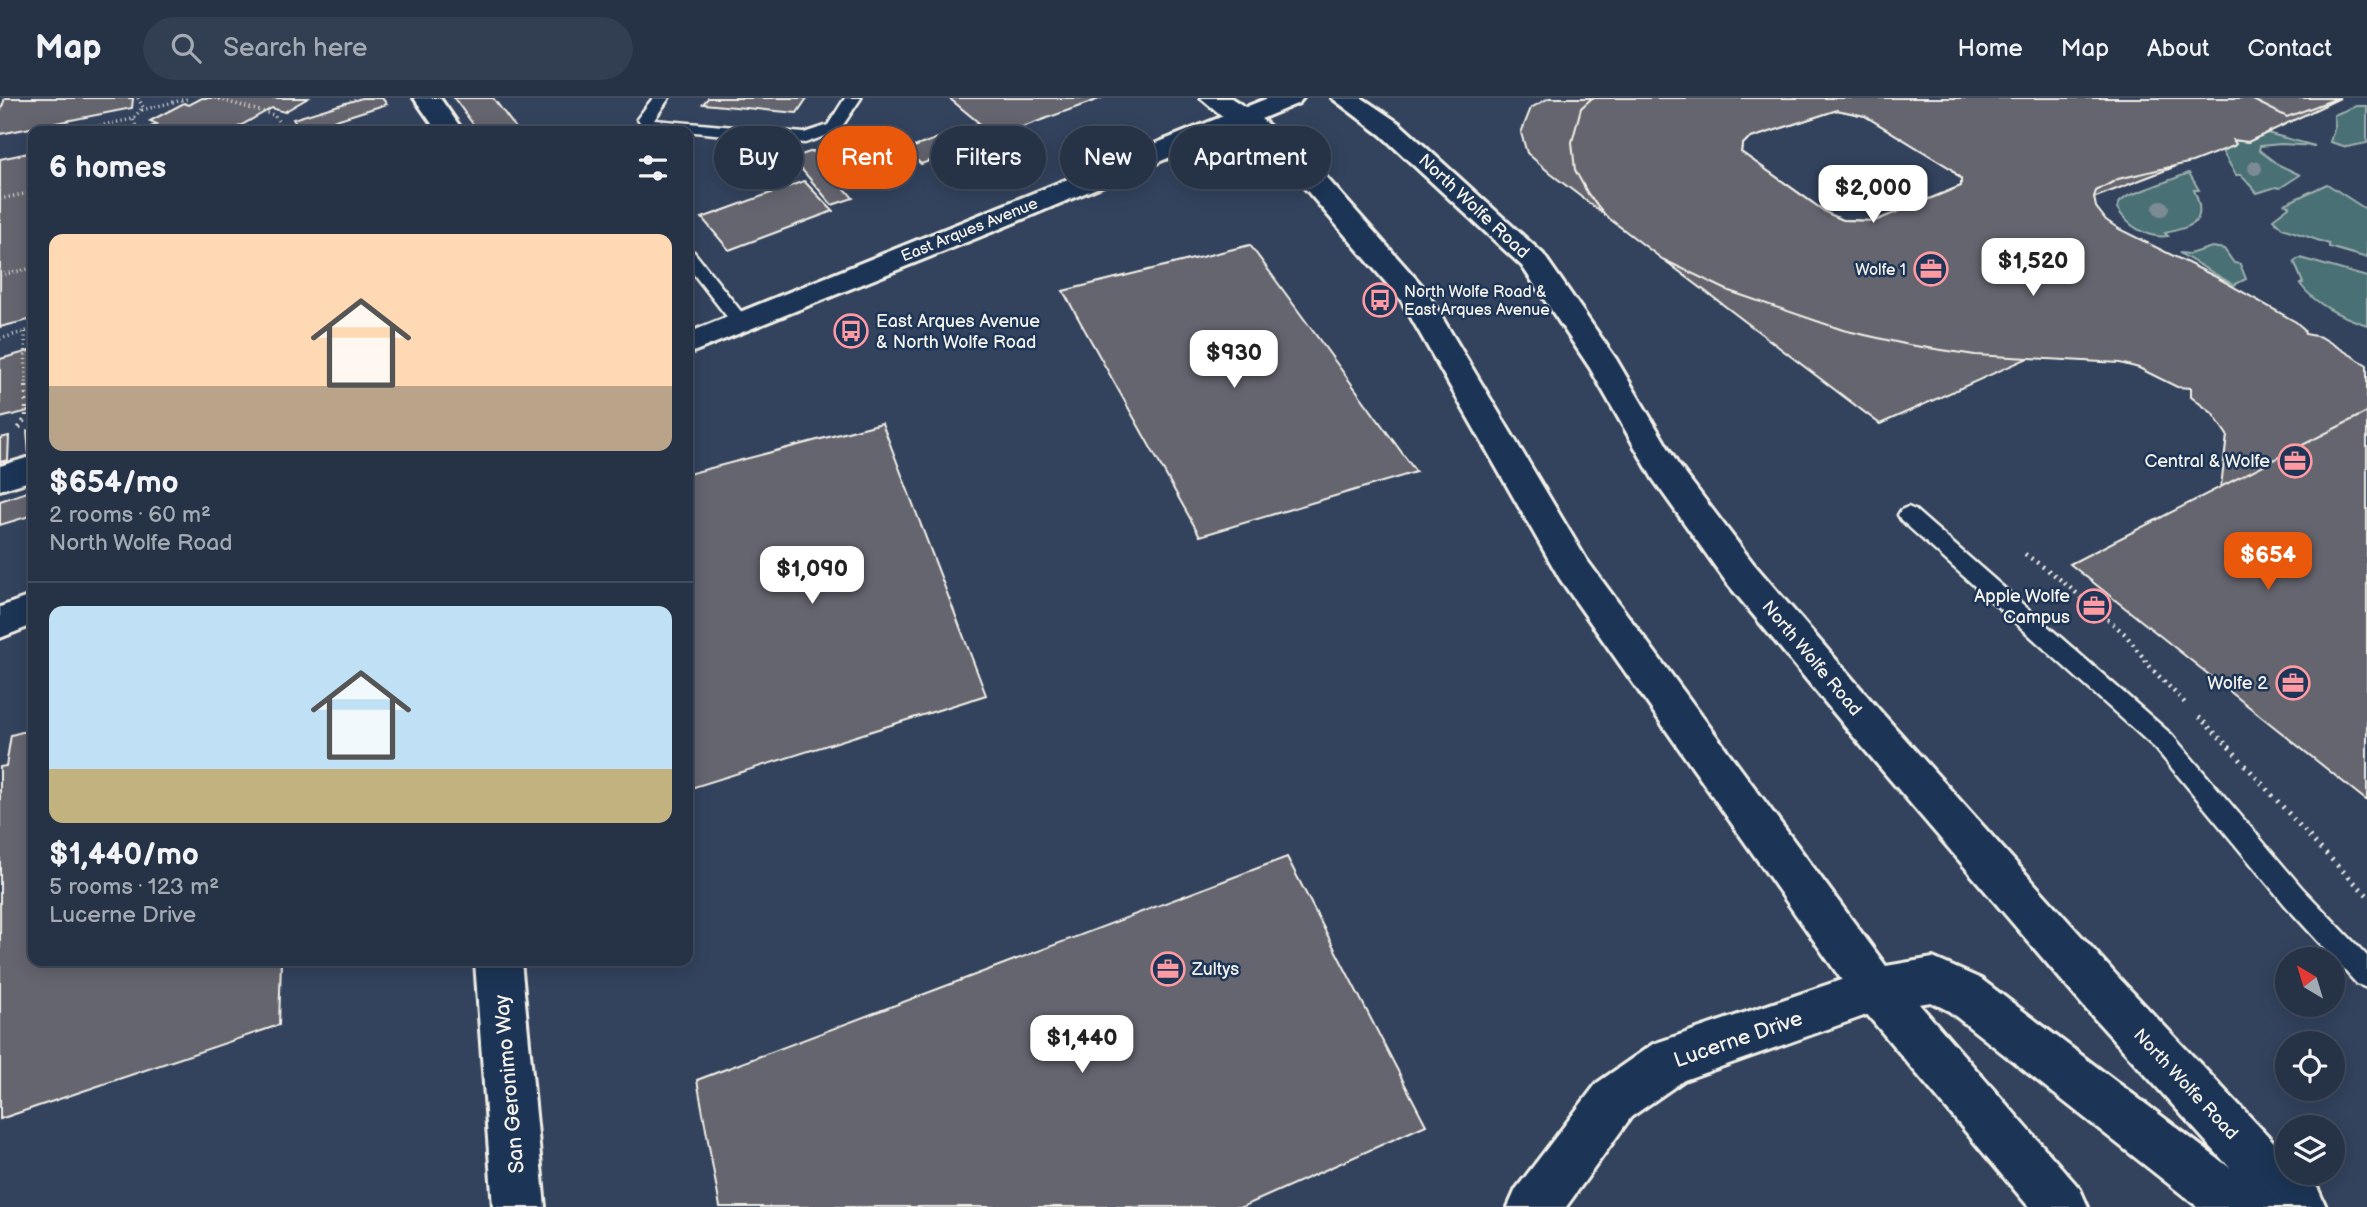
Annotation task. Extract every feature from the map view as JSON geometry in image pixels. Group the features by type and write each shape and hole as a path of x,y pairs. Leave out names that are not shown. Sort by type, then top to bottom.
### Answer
{"main road":[{"path":"427,98 447,126"},
{"name":"East Arques Avenue","path":"693,342 999,216 1159,154 1229,108 1290,98"},
{"name":"North Wolfe Road","path":"1345,98 1390,129 1533,260 1605,366 1665,471 1740,573 1867,724 2102,993 2300,1207"},
{"path":"1229,108 1307,173 1414,296 1573,569 1876,990 2062,1207"},
{"path":"0,623 28,612"},
{"name":"San Geronimo Way","path":"498,966 519,1207"},
{"name":"Lucerne Drive","path":"1534,1207 1614,1100 1670,1061 1876,990 1933,980 1965,995 2239,1207"}],"lane":[{"path":"647,126 645,119 660,98"},
{"path":"693,131 805,138 834,128 853,98"},
{"path":"693,262 741,323"},
{"path":"1908,515 2164,742 2294,897 2367,975"}],"path":[{"path":"138,98 142,110"},
{"path":"98,126 133,119 142,110 190,98"},
{"path":"215,98 274,115 282,126"},
{"path":"133,119 136,126"},
{"path":"0,199 28,193"},
{"path":"0,275 28,269"},
{"path":"0,339 28,331"},
{"path":"16,473 16,431 26,417 25,332"}],"green space":[{"path":"2356,106 2367,106 2367,143 2347,147 2330,142 2335,126 2334,115"},
{"path":"2267,133 2315,146 2260,146 2259,150 2277,164 2300,175 2280,188 2257,193 2241,175 2236,175 2222,151 2234,146 2233,140 2248,142"},
{"path":"2189,173 2199,190 2194,190 2200,209 2199,216 2191,225 2165,233 2168,236 2153,235 2139,230 2126,220 2117,208 2128,196"},
{"path":"2327,184 2367,210 2367,258 2329,247 2329,244 2282,228 2273,219 2290,206 2285,204"},
{"path":"2212,247 2224,249 2234,263 2240,264 2246,279 2234,285 2179,253 2189,254"},
{"path":"2300,258 2367,277 2367,325 2330,309 2307,292 2300,284 2303,283 2294,261"}],"building":[{"path":"5,98 133,98 132,108 41,126 28,126 28,128 0,134 0,113"},
{"path":"202,98 308,98 284,112 272,108 240,126 153,126 157,124 150,121 184,103 189,105"},
{"path":"362,98 382,98 387,104 317,126 298,126 293,119"},
{"path":"454,98 493,98 514,126 474,126"},
{"path":"708,98 807,98 797,113 703,104"},
{"path":"949,98 1102,98 1025,126 971,126 979,123"},
{"name":"Wolfe 1","path":"1549,98 2051,98 2174,167 2075,205 2203,280 1880,424 1527,153 1521,133 1531,108","holes":["1837,110 1865,116 1950,168 1961,179 1961,186 1875,221 1843,220 1827,213 1741,152 1742,145 1748,139"]},
{"name":"Central & Wolfe","path":"1592,98 2340,98 2248,142 2233,140 2236,144 2234,146 2192,162 2118,179 2096,191 2094,197 2096,207 2106,220 2119,229 2214,276 2296,322 2304,329 2305,334 2321,337 2367,365 2367,787 2327,747 2281,686 2242,613 2220,545 2221,487 2227,435 2212,413 2191,397 2191,388 2177,387 2139,368 2120,363 1975,355 1909,345 1843,330 1729,291 1662,259 1606,216 1588,194 1575,170 1572,142 1581,108","holes":["1837,110 1865,116 1950,168 1961,179 1961,186 1875,221 1843,220 1827,213 1741,152 1742,145 1748,139"]},
{"path":"2249,98 2338,98 2287,117"},
{"path":"931,141 931,160 921,164 917,160 917,146"},
{"path":"813,151 817,156 817,187 803,171 803,154"},
{"path":"28,153 28,320 0,327 0,159"},
{"path":"803,181 833,211 729,250 702,218 782,189 803,189"},
{"path":"818,189 845,189 853,198 832,205"},
{"path":"1250,245 1416,472 1200,536 1063,291"},
{"path":"28,351 28,411 0,418 0,359"},
{"name":"Wolfe 2","path":"2367,412 2367,801 2070,564"},
{"path":"882,423 986,695 693,787 693,473"},
{"path":"9,436 8,460 0,462 0,438"},
{"path":"28,492 28,517 0,525 0,501"},
{"path":"28,730 28,966 281,966 279,1025 0,1119 0,767 6,766 11,735"},
{"name":"Zultys","path":"1287,857 1426,1125 1242,1207 720,1207 697,1080"}],"place":[{"name":"Wolfe 1","path":"1931,269"},
{"name":"North Wolfe Road & East Arques Avenue","path":"1380,300"},
{"name":"East Arques Avenue & North Wolfe Road","path":"851,331"},
{"name":"Central & Wolfe","path":"2295,461"},
{"name":"Apple Wolfe Campus","path":"2094,606"},
{"name":"Wolfe 2","path":"2293,683"},
{"name":"Zultys","path":"1168,969"}]}
